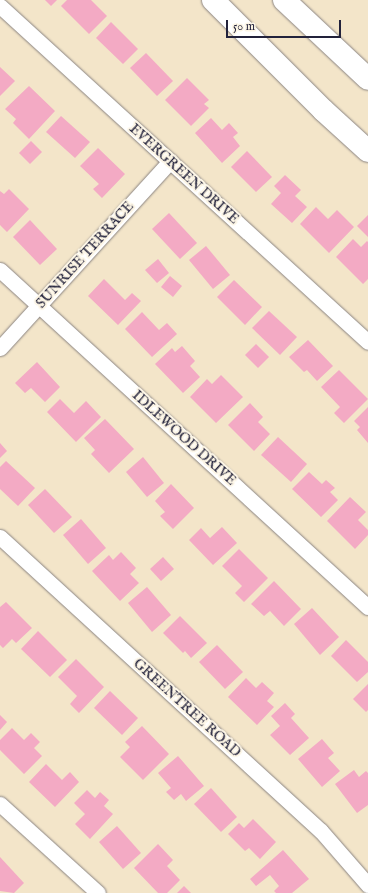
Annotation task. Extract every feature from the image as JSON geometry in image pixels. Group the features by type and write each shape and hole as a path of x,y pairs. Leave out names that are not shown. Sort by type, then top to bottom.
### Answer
{"highway":[{"path":"214,0 323,110 368,151"},
{"path":"284,0 368,79"}],"street":[{"name":"EVERGREEN DRIVE","path":"0,6 368,342"},
{"name":"SUNRISE TERRACE","path":"0,348 170,161"},
{"name":"IDLEWOOD DRIVE","path":"0,270 368,607"},
{"name":"GREENTREE ROAD","path":"0,537 320,831 368,886"},
{"path":"0,804 98,893"}],"building":[{"path":"45,0 57,0 51,6"},
{"path":"67,0 91,0 107,16 89,34 61,6"},
{"path":"111,22 138,49 123,64 96,38"},
{"path":"146,53 173,81 157,96 130,68"},
{"path":"0,67 15,81 0,96"},
{"path":"187,78 209,100 204,104 209,108 191,126 165,100"},
{"path":"29,86 55,111 29,139 13,123 16,119 5,109"},
{"path":"61,116 90,142 75,158 46,132"},
{"path":"211,118 222,130 229,123 238,133 233,137 240,146 222,163 195,133"},
{"path":"31,141 42,152 30,164 19,153"},
{"path":"98,148 125,174 102,198 93,189 99,184 80,166"},
{"path":"247,151 272,177 256,192 231,167"},
{"path":"285,175 301,190 295,196 307,207 292,223 271,204 281,193 274,186"},
{"path":"9,189 29,209 7,232 0,225 0,191 4,194"},
{"path":"316,207 328,219 337,210 354,227 329,253 300,224"},
{"path":"169,213 197,243 180,259 152,229"},
{"path":"368,215 368,237 357,226"},
{"path":"30,220 57,249 40,265 13,237"},
{"path":"353,239 361,247 367,241 368,242 368,279 363,284 336,257"},
{"path":"206,246 230,275 213,289 189,260"},
{"path":"158,259 169,273 157,283 145,270"},
{"path":"170,276 182,286 173,297 161,287"},
{"path":"104,279 125,300 132,293 141,301 118,325 88,296"},
{"path":"234,280 262,307 245,325 217,297"},
{"path":"269,311 297,337 280,355 252,328"},
{"path":"142,312 159,330 167,323 177,334 152,357 125,329"},
{"path":"308,340 333,366 317,381 307,370 304,372 289,357"},
{"path":"256,344 269,357 258,368 245,355"},
{"path":"182,346 195,361 190,366 200,377 183,393 155,364 172,348 175,352"},
{"path":"37,362 60,387 45,402 31,388 25,393 15,383"},
{"path":"339,370 368,399 344,423 334,413 340,407 321,387"},
{"path":"221,375 243,397 216,423 190,397 207,379 212,384"},
{"path":"60,399 74,413 86,401 101,417 76,442 47,412"},
{"path":"250,403 263,417 258,422 270,434 254,451 228,425"},
{"path":"368,407 368,443 357,430 360,427 354,421"},
{"path":"105,419 134,449 109,473 91,454 95,450 84,438"},
{"path":"278,437 307,464 291,482 261,455"},
{"path":"0,443 7,451 0,458"},
{"path":"143,457 164,483 147,497 126,472"},
{"path":"6,461 35,488 18,506 0,489 0,467"},
{"path":"309,472 322,484 326,480 335,488 330,492 338,500 321,517 292,489"},
{"path":"171,484 194,508 173,529 160,516 165,512 155,501"},
{"path":"45,489 72,517 54,533 28,505"},
{"path":"350,497 366,512 358,520 368,530 368,535 355,549 327,521"},
{"path":"81,519 106,548 88,564 63,535"},
{"path":"222,527 237,543 213,565 189,540 201,528 210,538"},
{"path":"239,549 268,578 244,602 235,593 242,586 222,566"},
{"path":"121,552 136,568 130,574 139,583 120,601 92,571 109,555 113,560"},
{"path":"163,557 174,569 161,581 150,569"},
{"path":"274,581 301,609 284,626 270,611 264,616 251,604"},
{"path":"147,587 171,615 152,632 128,603"},
{"path":"6,602 32,628 16,643 12,639 3,648 0,645 0,607"},
{"path":"312,608 339,637 320,655 294,624"},
{"path":"180,616 207,643 191,658 185,651 183,653 163,633"},
{"path":"38,631 67,660 50,677 21,649"},
{"path":"346,640 368,662 368,672 357,682 331,656"},
{"path":"217,645 243,672 225,689 199,662"},
{"path":"76,659 104,687 79,713 70,704 77,696 58,677"},
{"path":"246,678 256,688 262,682 274,693 267,701 274,707 257,725 228,697"},
{"path":"368,684 368,710 366,712 353,699"},
{"path":"110,691 138,718 122,735 94,708"},
{"path":"285,703 295,714 291,718 309,738 290,755 270,735 280,726 271,716"},
{"path":"0,715 7,722 0,730"},
{"path":"142,726 169,754 143,780 120,757 130,747 125,742"},
{"path":"12,728 24,740 31,733 40,742 34,748 42,756 24,774 0,750 0,740"},
{"path":"322,739 334,753 328,758 340,771 322,787 298,759"},
{"path":"178,756 204,786 186,801 181,794 174,800 166,792 171,788 158,773"},
{"path":"46,764 62,780 70,772 79,782 55,807 29,782"},
{"path":"354,770 359,777 366,771 368,773 368,805 357,813 335,784"},
{"path":"211,788 237,817 221,832 194,804"},
{"path":"87,790 95,798 100,792 109,800 104,806 113,814 90,839 75,824 85,814 74,803"},
{"path":"253,819 276,842 260,859 249,848 245,851 228,834 239,823 244,828"},
{"path":"117,826 141,853 123,869 99,842"},
{"path":"158,844 173,860 167,866 180,880 167,893 158,893 134,868"},
{"path":"283,850 309,879 292,893 276,893 274,891 279,886 270,875 256,886 250,879"},
{"path":"0,857 24,883 14,893 0,891"},
{"path":"184,886 191,893 177,893"}]}
